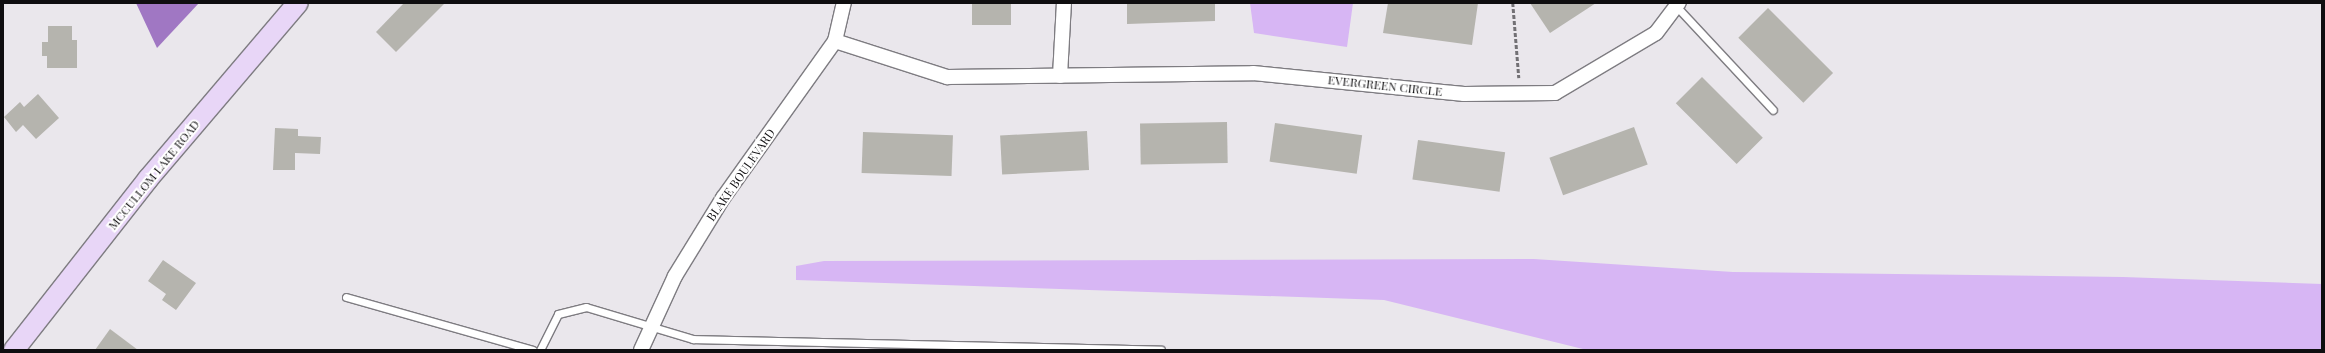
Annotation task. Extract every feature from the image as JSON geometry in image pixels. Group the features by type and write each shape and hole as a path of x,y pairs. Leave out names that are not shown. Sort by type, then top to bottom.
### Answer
{"street":[{"name":"MCCULLOM LAKE ROAD","path":"14,350 148,179 298,3"},
{"name":"BLAKE BOULEVARD","path":"641,350 675,276 723,198 835,41 844,3"},
{"path":"1060,76 1064,3"},
{"name":"EVERGREEN CIRCLE","path":"835,41 947,77 1253,73 1464,94 1555,93 1656,33 1677,4"}],"lane":[{"path":"1677,4 1772,110"},
{"path":"346,297 533,350"},
{"path":"540,350 558,314 586,307 651,328 693,339 1161,350"}],"path":[{"path":"1513,3 1520,94"}],"shaded area":[{"path":"136,3 199,3 157,48"},
{"path":"1250,3 1353,3 1347,47 1254,33"},
{"path":"1534,259 1733,272 2123,277 2322,284 2322,350 1587,350 1384,300 796,280 796,266 824,261"}],"building":[{"path":"404,3 445,3 396,52 376,32"},
{"path":"972,3 1011,3 1011,25 972,25"},
{"path":"1127,3 1215,3 1215,21 1127,24"},
{"path":"1388,3 1478,3 1472,45 1383,33"},
{"path":"1530,3 1596,3 1550,33"},
{"path":"1768,8 1833,73 1803,103 1738,38"},
{"path":"48,26 72,26 72,40 77,40 77,68 47,68 47,56 42,56 42,42 48,42"},
{"path":"1702,77 1763,138 1737,164 1676,103"},
{"path":"38,94 59,118 36,139 23,125 16,132 4,117 20,102 24,107"},
{"path":"1227,122 1228,163 1141,165 1140,124"},
{"path":"1275,123 1362,135 1357,174 1270,162"},
{"path":"1634,127 1648,165 1563,195 1549,158"},
{"path":"275,128 298,129 298,136 321,137 320,154 295,153 295,170 273,170"},
{"path":"1087,131 1089,170 1002,174 1000,136"},
{"path":"863,132 953,135 952,176 862,173"},
{"path":"1418,140 1505,152 1500,192 1412,180"},
{"path":"163,260 196,283 176,310 162,300 166,294 148,281"},
{"path":"110,329 138,350 95,350"}]}
